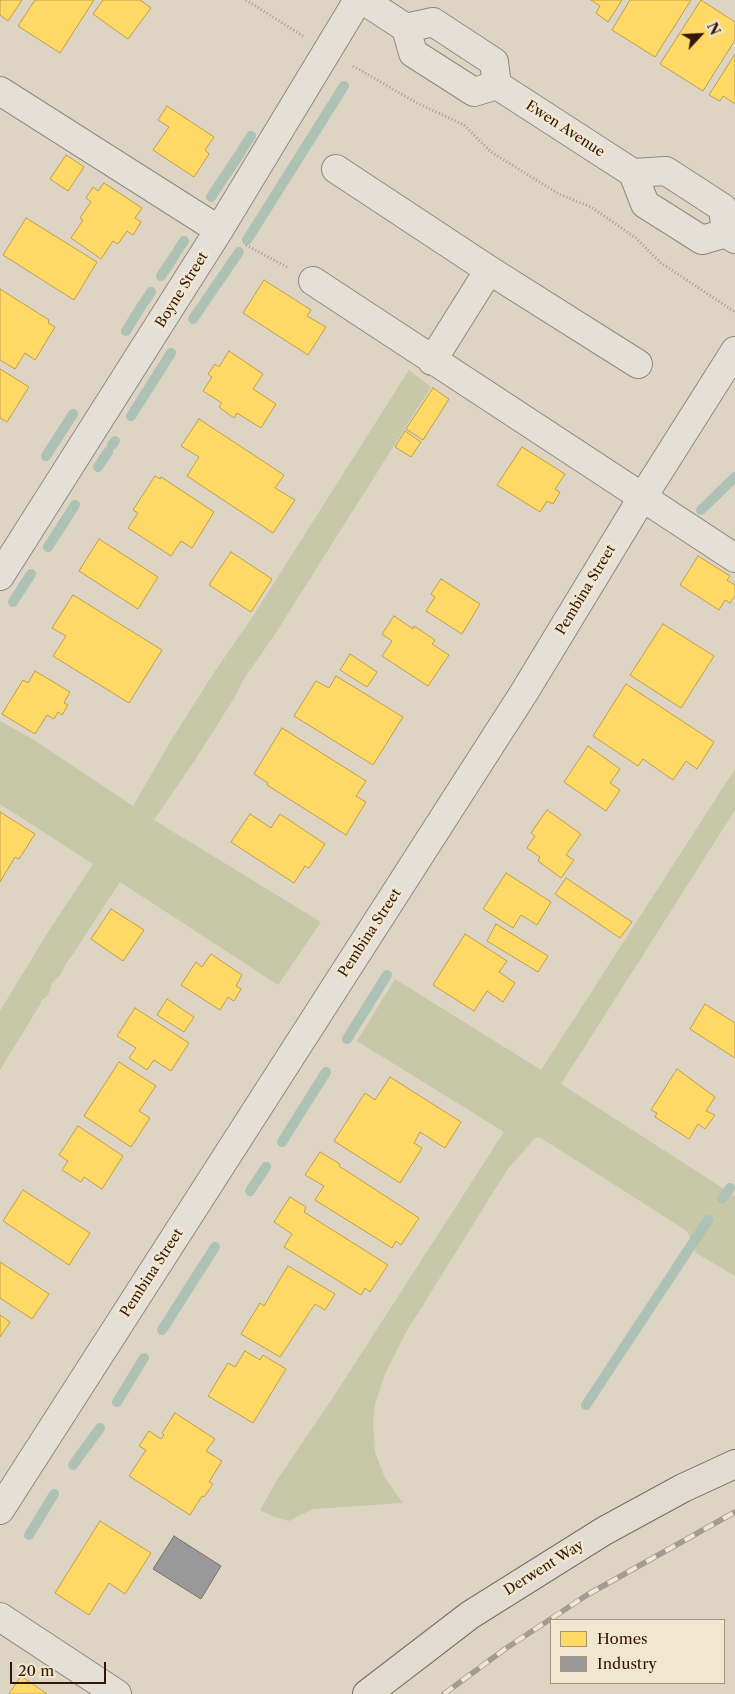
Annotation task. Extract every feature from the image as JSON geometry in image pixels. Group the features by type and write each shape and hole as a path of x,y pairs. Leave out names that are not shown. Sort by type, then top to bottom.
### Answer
{"main road":[{"name":"Derwent Way","path":"366,1694 470,1615 604,1531 683,1488 735,1464"}],"street":[{"name":"Boyne Street","path":"0,576 220,230 358,0"},
{"path":"363,0 406,28 412,53 474,92 497,85 494,62 432,22 406,28"},
{"name":"Ewen Avenue","path":"497,85 633,173"},
{"path":"0,91 220,230"},
{"path":"336,169 489,270 638,364"},
{"path":"666,172 723,208 731,236 702,240 645,204 633,173 666,172"},
{"path":"432,361 489,270"},
{"path":"312,281 735,558"},
{"name":"Pembina Street","path":"0,1510 526,691 642,498 735,351"},
{"path":"0,1617 117,1694"}],"path":[{"path":"246,0 307,39"},
{"path":"346,62 417,103 464,125 491,152 559,194 591,207 636,238 661,263 735,312"},
{"path":"220,230 312,281"}],"green space":[{"path":"409,370 431,387 277,631 242,682 236,695 197,757 154,820 321,922 278,985 120,882 66,963 61,974 52,983 48,995 41,1001 0,1070 0,1011 50,929 93,864 0,804 0,721 31,738 133,806 211,677 253,616"},
{"path":"735,769 735,810 561,1084 735,1196 735,1276 696,1253 687,1231 541,1138 535,1138 507,1170 405,1334 385,1374 375,1404 373,1424 375,1452 385,1478 403,1503 313,1509 289,1521 260,1510 279,1477 332,1399 504,1132 357,1041 395,979 541,1070"}],"building: Homes":[{"path":"0,0 22,0 8,21 0,15"},
{"path":"35,0 94,0 60,53 18,26"},
{"path":"103,0 140,0 151,8 128,39 93,14"},
{"path":"591,0 622,0 608,22 596,13 600,6"},
{"path":"630,0 691,0 655,57 612,30"},
{"path":"701,0 735,22 735,40 703,91 660,64"},
{"path":"735,54 735,104 723,96 720,101 709,95"},
{"path":"167,106 214,137 205,150 209,154 194,177 153,150 169,127 158,120"},
{"path":"66,155 84,167 68,191 50,179"},
{"path":"104,183 142,208 135,218 141,222 133,235 127,231 118,244 113,241 101,259 71,238 83,220 80,218 91,202 86,198 93,187 98,191"},
{"path":"26,218 97,262 74,300 3,255"},
{"path":"264,280 311,310 307,316 326,327 308,355 243,313"},
{"path":"0,289 49,320 48,323 55,327 35,360 25,353 15,369 0,360"},
{"path":"229,351 263,374 253,389 276,404 261,428 237,413 234,418 219,407 222,403 203,391 212,377 208,374 215,364 219,367"},
{"path":"0,369 29,387 7,422 0,418"},
{"path":"433,388 449,399 423,440 406,429"},
{"path":"199,419 284,475 275,488 295,500 273,533 187,476 199,457 181,446"},
{"path":"405,431 421,442 411,457 395,447"},
{"path":"522,447 565,474 555,489 560,492 553,504 547,501 540,512 497,485"},
{"path":"155,476 160,479 161,477 214,512 192,548 181,541 171,556 128,528 138,513 133,510"},
{"path":"99,539 158,577 138,609 79,571"},
{"path":"231,552 272,579 251,612 209,585"},
{"path":"698,556 730,576 727,580 735,585 735,596 730,603 725,600 719,610 680,585"},
{"path":"441,579 480,604 462,634 426,611 435,597 431,594"},
{"path":"73,595 162,650 129,703 53,656 66,636 52,628"},
{"path":"394,616 413,629 414,626 435,640 432,644 449,655 428,686 382,656 392,641 382,634"},
{"path":"663,624 714,656 681,708 630,675"},
{"path":"350,654 377,672 367,687 340,670"},
{"path":"35,671 70,692 64,703 68,705 62,715 58,712 54,719 47,715 35,734 2,714 23,680 28,683"},
{"path":"336,676 403,717 373,765 294,716 316,681 329,688"},
{"path":"626,684 714,742 697,769 686,761 673,780 643,759 638,766 593,736"},
{"path":"282,728 366,781 356,796 366,802 346,835 267,785 268,783 254,774"},
{"path":"588,746 620,769 610,783 620,790 606,811 564,782"},
{"path":"547,810 581,834 566,855 574,860 561,878 538,861 540,857 527,848 535,836 531,833"},
{"path":"0,812 35,834 19,859 15,857 0,882"},
{"path":"250,814 271,828 280,814 325,844 309,868 305,866 294,883 231,842"},
{"path":"506,873 551,902 537,925 521,915 513,928 483,909"},
{"path":"566,878 632,922 620,938 555,894"},
{"path":"111,909 144,930 123,961 91,939"},
{"path":"496,924 548,956 538,972 487,941"},
{"path":"465,934 507,961 499,972 515,983 503,1002 487,991 474,1011 433,985"},
{"path":"211,954 242,975 236,986 241,989 234,1001 228,997 220,1010 181,985 196,962 202,967"},
{"path":"167,999 194,1017 184,1032 157,1015"},
{"path":"705,1004 735,1023 735,1058 690,1029"},
{"path":"135,1008 189,1043 171,1071 154,1060 147,1070 129,1058 136,1048 117,1036"},
{"path":"119,1062 156,1086 139,1111 150,1118 131,1147 84,1116"},
{"path":"677,1069 715,1097 706,1111 715,1115 705,1129 698,1124 689,1139 655,1117 657,1113 651,1110"},
{"path":"390,1077 461,1122 445,1148 420,1132 414,1143 422,1148 400,1183 334,1141 365,1093 375,1100"},
{"path":"78,1126 123,1156 102,1189 84,1177 81,1182 62,1170 68,1161 59,1155"},
{"path":"320,1152 419,1218 401,1245 396,1241 392,1248 315,1200 324,1186 305,1175"},
{"path":"23,1190 90,1233 69,1265 3,1221"},
{"path":"290,1197 306,1207 304,1212 388,1265 370,1292 365,1288 361,1295 284,1247 292,1234 274,1222"},
{"path":"0,1262 49,1294 32,1319 0,1298"},
{"path":"288,1266 335,1294 325,1310 315,1304 280,1357 241,1334 260,1303 264,1306"},
{"path":"0,1315 10,1322 0,1337"},
{"path":"245,1351 260,1360 263,1355 286,1369 253,1423 208,1396 228,1363 235,1367"},
{"path":"175,1413 215,1439 206,1451 222,1461 209,1482 213,1484 204,1497 202,1496 190,1515 129,1476 146,1450 139,1446 149,1431 161,1439 164,1435 162,1433"},
{"path":"100,1521 151,1553 125,1594 109,1583 89,1615 55,1593"},
{"path":"21,1676 37,1687 47,1694 9,1694"}],"building: Industry":[{"path":"174,1536 221,1566 201,1599 153,1569"}],"waterway":[{"path":"247,240 344,86"},
{"path":"243,148 251,136"},
{"path":"211,197 241,152"},
{"path":"178,250 184,241"},
{"path":"193,319 239,252"},
{"path":"161,276 175,255"},
{"path":"145,301 151,292"},
{"path":"126,331 142,305"},
{"path":"131,416 171,353"},
{"path":"46,456 73,414"},
{"path":"112,445 115,441"},
{"path":"98,467 108,452"},
{"path":"701,510 735,477"},
{"path":"48,547 75,505"},
{"path":"13,602 31,574"},
{"path":"347,1039 387,975"},
{"path":"282,1142 326,1072"},
{"path":"250,1191 266,1167"},
{"path":"722,1199 730,1188"},
{"path":"586,1405 708,1220"},
{"path":"162,1330 215,1247"},
{"path":"117,1402 144,1358"},
{"path":"73,1465 100,1428"},
{"path":"29,1535 54,1494"}],"railway":[{"path":"551,1619 587,1595 735,1512"},
{"path":"444,1694 505,1649 550,1619"}]}
